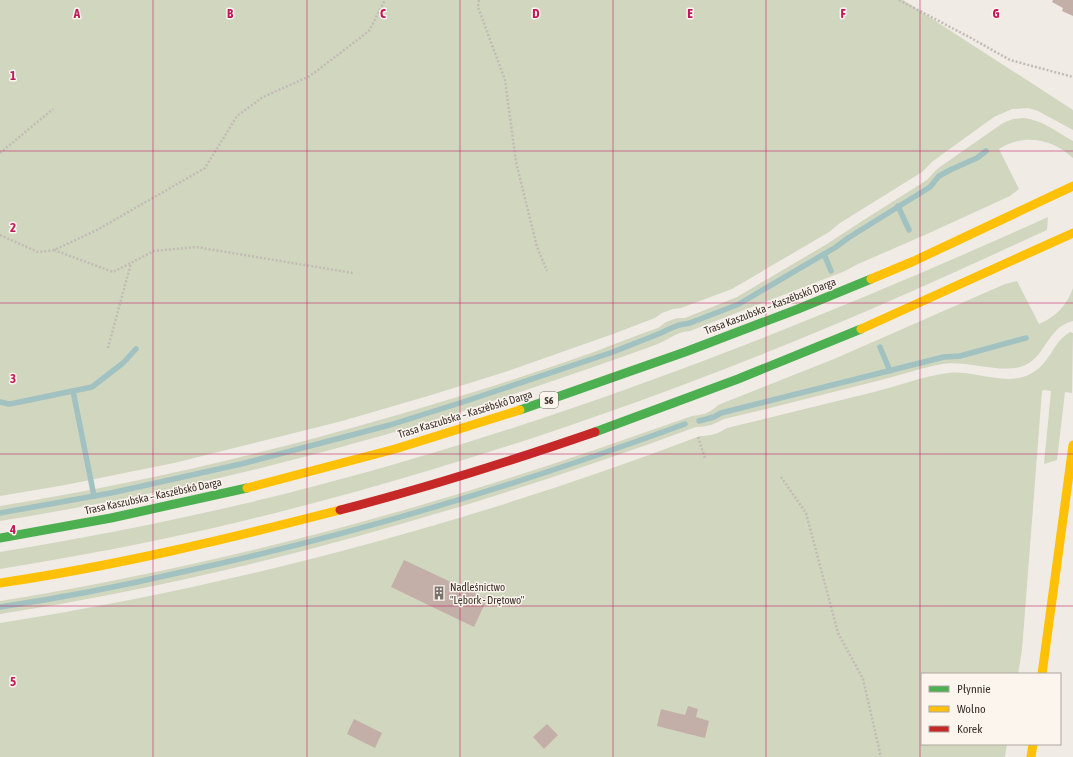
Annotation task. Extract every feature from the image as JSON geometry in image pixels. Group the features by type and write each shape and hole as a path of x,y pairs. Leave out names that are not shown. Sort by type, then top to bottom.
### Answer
{"main road":[{"name":"Trasa Kaszubska – Kaszëbskô Darga","path":"0,538 111,518 246,488 394,449 541,403 685,352 798,309 914,261 1073,186"},
{"path":"0,583 118,562 256,532 406,492 554,446 698,394 814,349 931,299 1073,233"},
{"path":"1042,673 1073,445"},
{"path":"1031,757 1033,745"}],"path":[{"path":"0,235 38,252 54,250 97,230 205,168 237,116 264,97 310,76 369,31 385,0"},
{"path":"479,0 478,7 505,80 516,162 536,247 547,271"},
{"path":"899,0 1010,60 1073,78"},
{"path":"0,154 53,109"},
{"path":"54,250 113,272 154,251 196,247 353,273"},
{"path":"108,348 131,262"},
{"path":"698,437 705,458"},
{"path":"781,477 806,513 838,633 863,678 881,757"}],"green space":[{"path":"0,0 903,0 1073,110 1073,130 1038,111 1028,108 1012,109 994,117 933,161 922,172 840,223 829,232 732,289 681,308 662,313 655,318 613,334 505,372 342,421 174,463 65,485 0,496"},
{"path":"1024,118 1037,121 1073,141 1073,158 1056,146 1038,140 1018,141 1008,144 999,149 1019,189 1010,196 845,271 690,331 679,333 660,343 633,353 463,411 349,445 233,475 175,488 0,521 0,506 172,473 342,431 524,376 658,328 666,322 677,318 685,318 737,297 827,244 927,180 937,169 1003,123 1013,119"},
{"path":"1048,217 1047,230 936,281 775,349 677,387 528,440 393,481 256,518 134,545 0,569 0,552 145,526 288,493 386,467 482,438 578,406 674,372 768,336 862,298"},
{"path":"1017,281 1039,324 1051,318 1060,310 1068,300 1073,288 1073,321 1064,324 1057,330 1035,358 1029,363 1020,367 992,368 951,363 942,364 724,419 707,426 696,427 525,486 352,538 177,581 89,599 0,614 0,601 106,582 263,548 366,521 522,474 692,416 706,413 718,405 834,359 1005,284"},
{"path":"1070,332 1073,333 1072,393 1065,392 1057,460 1044,464 1051,391 1042,391 1022,650 1018,673 921,673 921,745 1007,745 1005,757 0,757 0,623 89,608 178,590 355,548 529,496 700,436 707,436 727,428 874,392 929,376 948,373 967,373 1007,379 1026,376 1034,372 1046,361 1064,337"}],"building":[{"path":"1053,0 1073,0 1073,16 1062,11 1063,8 1052,2"},
{"name":"Nadleśnictwo \"Lębork - Drętowo\"","path":"404,560 487,599 474,627 391,587"},
{"path":"688,706 698,709 696,717 709,721 705,738 657,726 661,709 685,715"},
{"path":"354,719 382,733 375,748 347,734"},
{"path":"547,724 558,735 544,749 533,737"}],"waterway":[{"path":"0,513 111,493 241,464 390,425 613,352 679,325 690,323 739,304 836,247 930,187 939,176 977,158 986,151"},
{"path":"898,206 909,230"},
{"path":"824,254 831,271"},
{"path":"699,421 714,417 721,413 944,357 960,356 1026,338"},
{"path":"880,347 890,371"},
{"path":"0,402 9,404 92,387 123,363 136,349"},
{"path":"73,391 94,496"},
{"path":"0,607 69,596 137,582 310,542 436,507 561,467 685,424"}],"traffic: fast":[{"path":"520,410 685,352 798,309 871,279"},
{"path":"595,432 738,379 861,329"},
{"path":"0,538 111,518 247,488"}],"traffic: slow":[{"path":"871,279 914,261 1073,186"},
{"path":"861,329 1073,233"},
{"path":"247,488 395,449 520,410"},
{"path":"1042,673 1073,445"},
{"path":"0,583 171,551 340,510"},
{"path":"1031,757 1033,745"}],"traffic: jam":[{"path":"340,510 468,474 595,432"}],"place":[{"name":"Nadleśnictwo \"Lębork - Drętowo\"","path":"439,593"}]}
